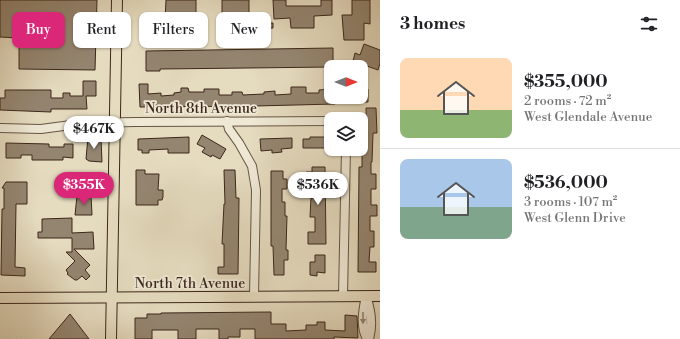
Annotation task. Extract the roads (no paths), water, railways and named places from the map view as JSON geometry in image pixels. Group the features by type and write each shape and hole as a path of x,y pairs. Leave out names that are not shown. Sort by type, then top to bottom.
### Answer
{"main road":[{"path":"111,339 117,0"},
{"name":"North 7th Avenue","path":"0,298 380,296"}],"street":[{"path":"227,121 229,129 252,166 256,190 254,296"},
{"name":"North 8th Avenue","path":"0,128 41,129 86,123 114,122 324,121"},
{"path":"343,296 346,156"},
{"path":"366,296 371,309 371,333 368,339"}]}
